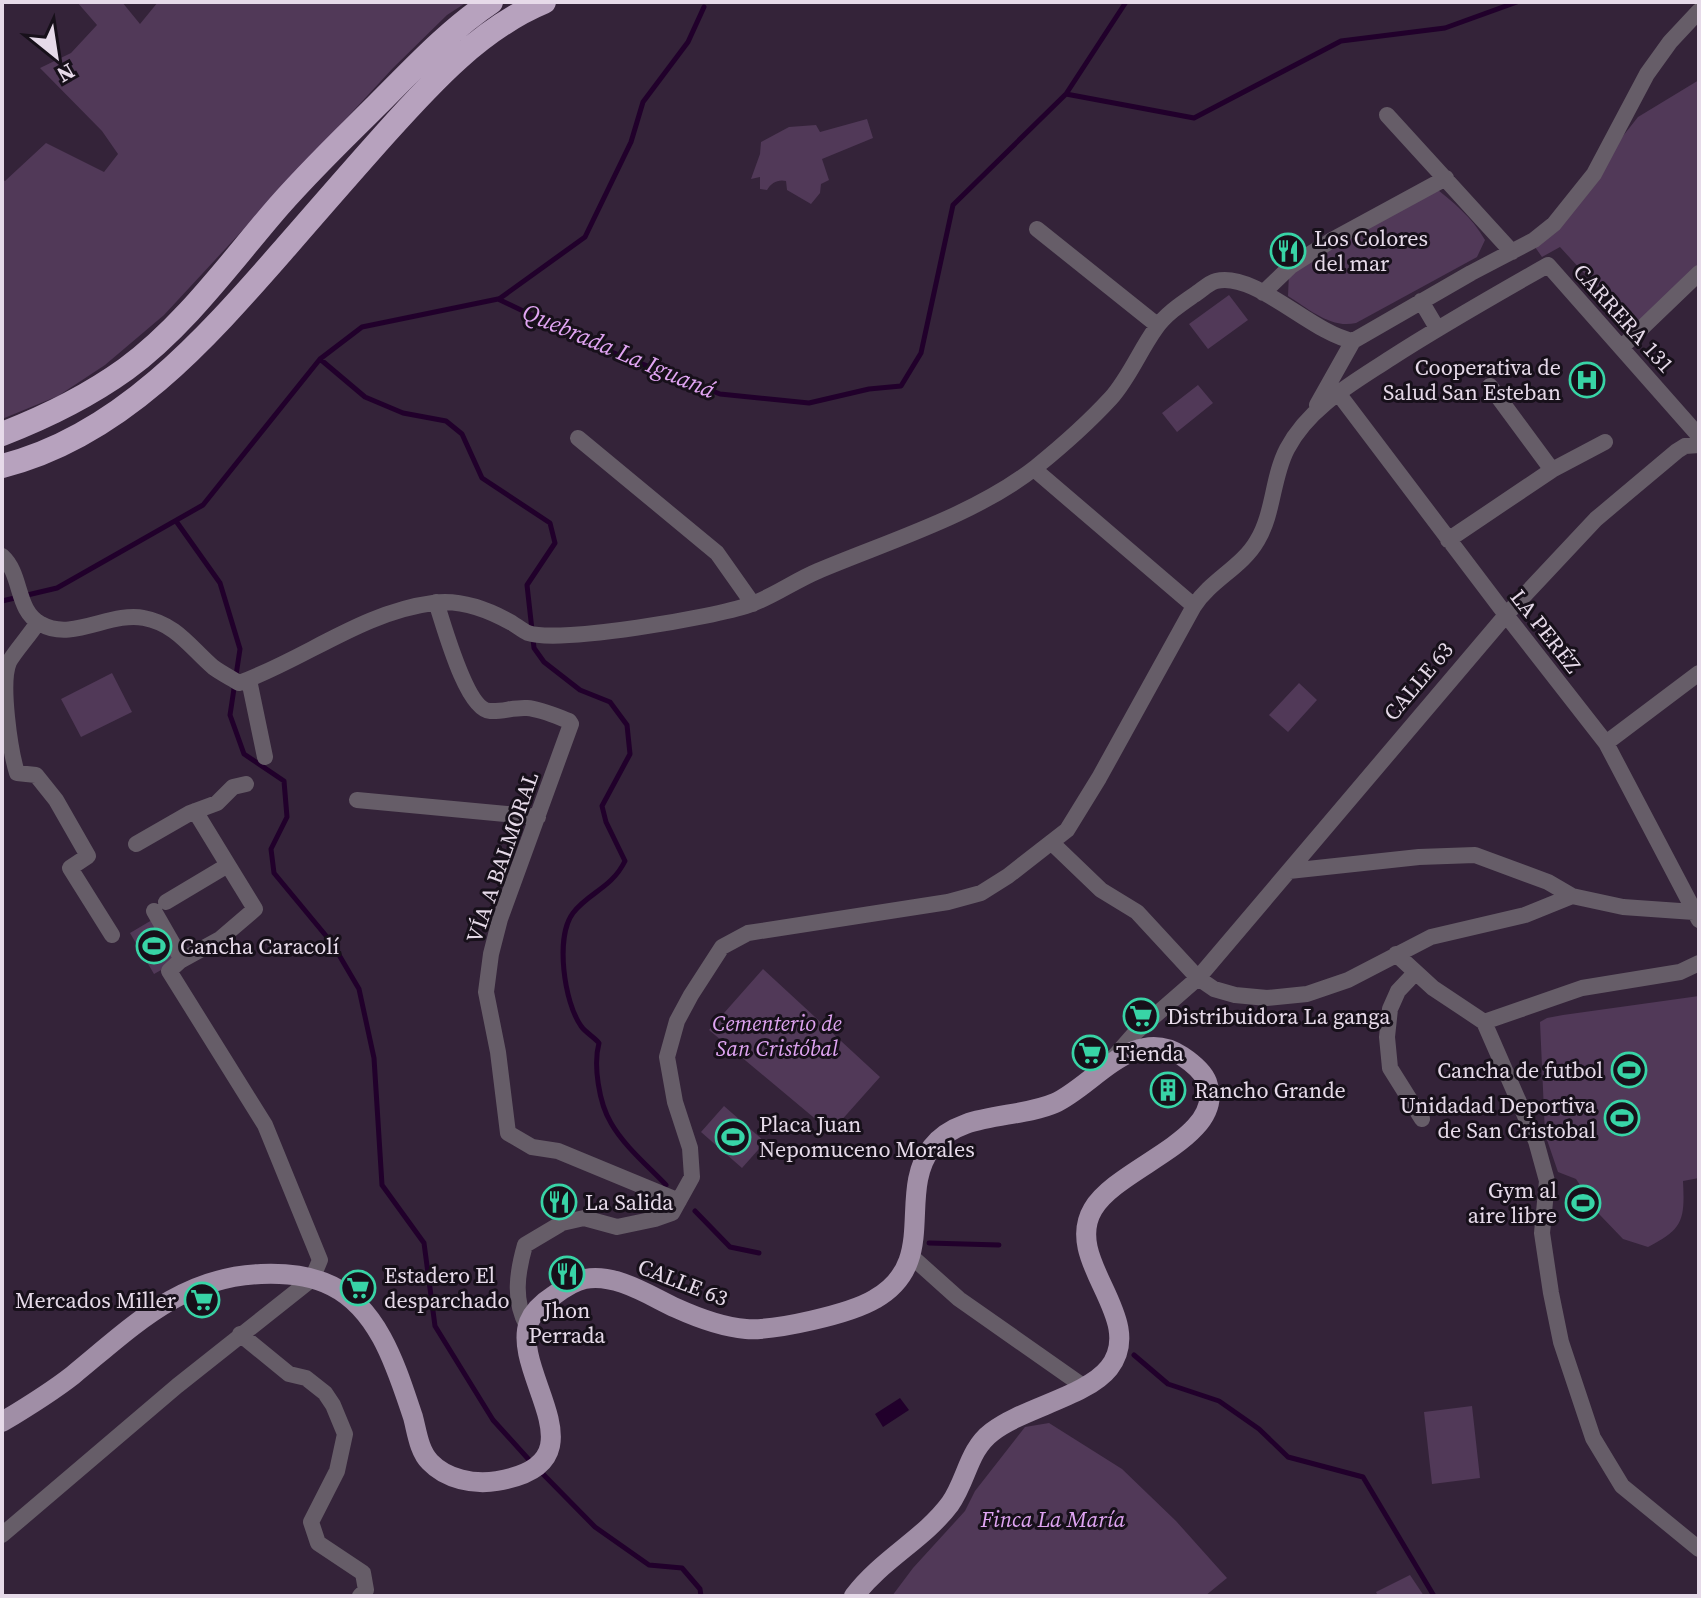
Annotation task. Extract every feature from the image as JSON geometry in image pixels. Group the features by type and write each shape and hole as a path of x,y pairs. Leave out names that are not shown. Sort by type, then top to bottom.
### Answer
{"highway":[{"path":"2,434 48,416 91,393 128,368 169,331 299,182 437,45 491,2"},
{"path":"2,466 66,443 135,399 218,325 419,98 494,30 544,2"}],"main road":[{"name":"CALLE 63","path":"527,1326 538,1306 560,1290 586,1279 636,1288 714,1323 750,1329 796,1323 851,1309 877,1298 899,1280 911,1256 922,1161 937,1140 959,1127 989,1117 1023,1113 1053,1104 1080,1089 1110,1061 1158,1046 1173,1050 1198,1069 1207,1082 1209,1098 1206,1114 1181,1141 1111,1186 1095,1203 1086,1221 1084,1237 1101,1286 1113,1309 1119,1335 1114,1363 1105,1374 1083,1386"},
{"path":"2,1422 41,1399 167,1301 196,1286 252,1274 288,1274 335,1287 357,1304 372,1322 401,1383 425,1458 444,1474 474,1482 498,1481 524,1473 540,1463 550,1446 547,1410 527,1347 527,1326"},
{"path":"854,1596 870,1574 949,1506 978,1443 1022,1413 1083,1386"}],"street":[{"path":"527,1326 520,1315 517,1271 525,1245 562,1223 584,1218 617,1227 672,1213 692,1177 690,1148 675,1102 667,1057 677,1021 722,947 748,933 948,902 981,893 1067,830 1203,592 1247,556 1258,539 1287,449 1353,341 1534,240 1554,224 1594,174 1647,74 1670,42 1699,11"},
{"path":"1387,115 1512,252"},
{"path":"1263,293 1291,266 1332,240 1446,178"},
{"path":"1037,229 1157,325"},
{"name":"CARRERA 131","path":"1437,328 1548,265 1699,436"},
{"path":"1622,347 1699,273"},
{"path":"8,563 25,607 38,622 62,630 119,618 147,618 174,629 212,666 239,683 277,668 362,623 401,609 436,602 479,608 536,634 582,634 723,613 753,604 812,573 990,497 1034,469 1076,433 1113,395 1157,325 1214,282 1243,282 1325,330 1353,341"},
{"path":"1303,426 1338,393 1437,328 1421,301"},
{"path":"1490,386 1552,470"},
{"name":"LA PERÉZ","path":"1338,393 1606,743 1697,914"},
{"path":"578,438 717,553 753,604"},
{"path":"1448,540 1552,470 1605,442"},
{"name":"CALLE 63","path":"1110,1061 1135,1033 1198,978 1506,615 1596,519 1677,451 1685,446 1699,445"},
{"path":"1034,469 1194,606"},
{"name":"VÍA A BALMORAL","path":"436,602 450,651 479,706 488,711 530,708 569,721 571,728 500,919 491,954 486,992 498,1052 508,1133 532,1147 558,1151 679,1201"},
{"path":"38,622 10,660 5,672 4,698 12,758 17,773 36,775 56,800 88,856 70,868 112,935"},
{"path":"1606,743 1699,673"},
{"path":"249,680 265,757"},
{"path":"136,844 195,811 217,803 233,787 246,784"},
{"path":"357,800 538,817"},
{"path":"2,1535 240,1334 312,1279 320,1260 265,1125 169,971 180,961 220,939 255,909 195,811"},
{"path":"1052,843 1101,890 1137,912 1198,978 1214,989 1235,995 1267,998 1307,994 1348,980 1431,937 1525,915 1572,896"},
{"path":"1289,871 1419,857 1475,855 1548,882 1572,896 1623,907 1697,914"},
{"path":"180,961 160,906 228,865"},
{"path":"1396,954 1433,988 1484,1022 1536,1141 1547,1181 1542,1233 1551,1293 1561,1342 1593,1438 1622,1486 1699,1549"},
{"path":"1484,1022 1582,988 1680,972 1699,963"},
{"path":"1415,973 1398,991 1390,1009 1387,1037 1390,1068 1422,1119"},
{"path":"911,1256 959,1299 1083,1386"},
{"path":"240,1334 289,1374 306,1378 325,1393 333,1405 345,1434 337,1471 311,1522 318,1543 363,1573 366,1590 360,1596"}],"green space":[{"path":"77,2 122,2 140,24 158,2 467,2 447,15 393,68 164,315 105,365 58,396 2,419 2,179 5,181 46,143 104,172 118,154 102,131 40,68 71,53 97,25"},
{"path":"1699,80 1699,268 1630,330 1612,310 1603,294 1560,247 1542,257 1528,237 1579,198 1596,170 1638,117"},
{"path":"867,119 873,138 822,159 829,180 821,184 820,193 811,204 787,190 786,181 775,182 767,190 760,189 760,177 751,179 761,142 789,127 816,125 820,132"},
{"path":"1433,186 1468,217 1485,240 1477,257 1356,323 1329,321 1288,296 1289,273"},
{"path":"1229,295 1248,320 1208,349 1189,324"},
{"path":"1198,385 1213,403 1177,432 1162,413"},
{"path":"112,673 132,712 81,737 61,699"},
{"path":"1299,683 1317,700 1288,732 1269,715"},
{"name":"Cancha Caracolí","path":"152,920 179,960 154,974 130,933"},
{"name":"Cementerio de San Cristóbal","path":"763,969 880,1077 831,1132 709,1030"},
{"name":"Unidadad Deportiva de San Cristobal","path":"1699,996 1699,1178 1683,1181 1679,1222 1669,1235 1648,1247 1623,1239 1599,1214 1576,1179 1558,1172 1545,1134 1540,1022 1563,1015"},
{"name":"Placa Juan Nepomuceno Morales","path":"724,1106 765,1142 742,1168 701,1132"},
{"path":"1472,1406 1480,1478 1432,1484 1424,1412"},
{"name":"Finca La María","path":"1049,1423 1122,1469 1176,1521 1227,1578 1205,1596 892,1596 965,1511 975,1491 1025,1427"},
{"path":"1410,1575 1424,1596 1378,1596 1376,1592"}],"shaded area":[{"path":"900,1398 909,1410 883,1427 875,1414"}],"waterway":[{"path":"1066,94 1126,2"},
{"name":"Quebrada La Iguaná","path":"2,601 57,588 203,505 320,359 362,327 498,299 596,346 720,394 809,403 869,389 901,386 921,353 953,205 1066,94 1194,118 1341,41 1445,28 1517,2"},
{"path":"499,299 585,237 631,142 643,102 688,42 704,7"},
{"path":"320,359 365,397 403,413 446,421 462,434 482,478 550,523 555,543 527,585 534,648 544,662 580,690 610,702 627,725 630,754 602,806 606,822 625,861 607,884 579,906 567,924 563,953 566,986 581,1026 599,1043 597,1073 600,1095 611,1123 637,1156 666,1185"},
{"path":"176,521 220,583 240,649 230,715 244,754 284,781 287,817 271,849 274,873 332,943 359,989 374,1058 382,1185 424,1243 435,1326 493,1420 531,1462"},
{"path":"695,1211 730,1247 759,1253"},
{"path":"929,1243 999,1245"},
{"path":"1134,1355 1168,1384 1219,1401 1259,1429 1288,1457 1363,1477 1434,1596"},
{"path":"538,1469 595,1527 649,1565 682,1568 700,1589 701,1596"}],"place":[{"name":"Los Colores del mar","path":"1288,251"},
{"name":"Cooperativa de Salud San Esteban","path":"1587,380"},
{"name":"Cancha Caracolí","path":"154,946"},
{"name":"Distribuidora La ganga","path":"1141,1016"},
{"name":"Tienda","path":"1090,1053"},
{"name":"Cancha de futbol","path":"1629,1070"},
{"name":"Rancho Grande","path":"1168,1090"},
{"name":"Unidadad Deportiva de San Cristobal","path":"1622,1118"},
{"name":"Placa Juan Nepomuceno Morales","path":"733,1137"},
{"name":"La Salida","path":"559,1202"},
{"name":"Gym al aire libre","path":"1583,1203"},
{"name":"Jhon Perrada","path":"567,1274"},
{"name":"Estadero El desparchado","path":"358,1288"},
{"name":"Mercados Miller","path":"202,1300"}]}
